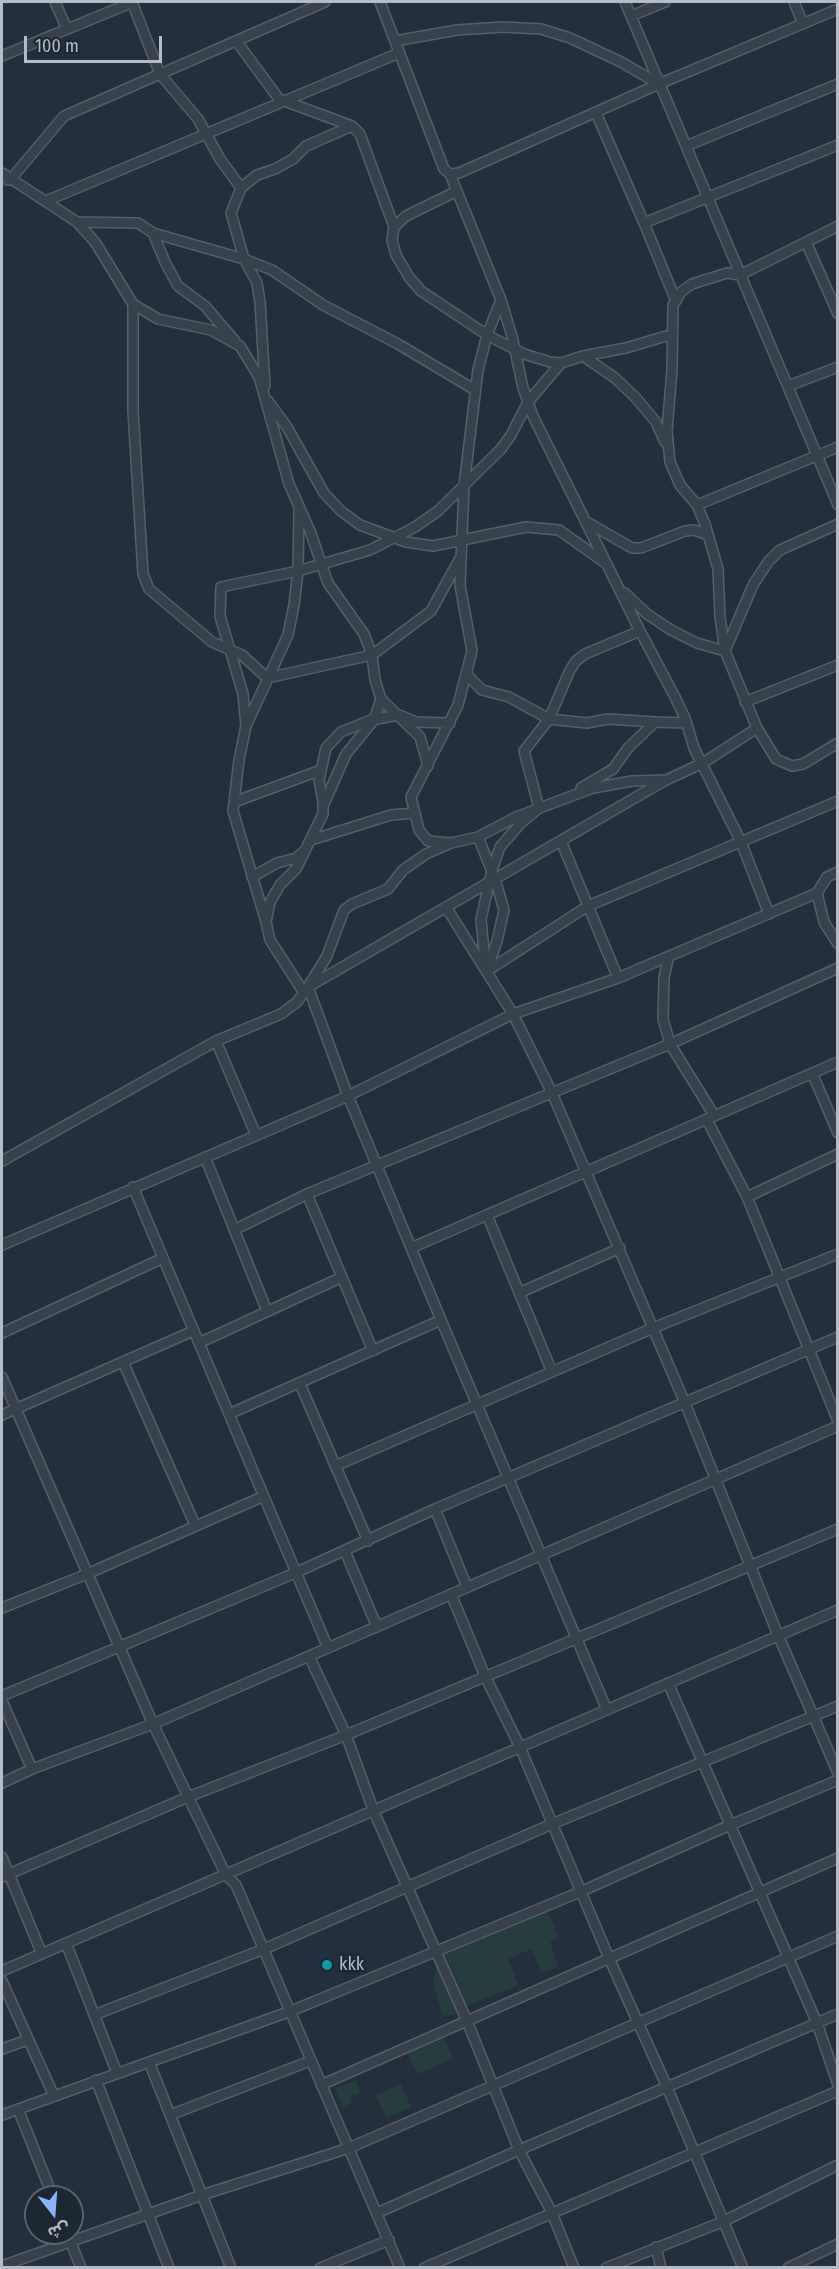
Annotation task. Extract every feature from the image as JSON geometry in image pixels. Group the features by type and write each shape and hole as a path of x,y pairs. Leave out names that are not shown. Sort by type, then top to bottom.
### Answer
{"street":[{"path":"56,2 67,29"},
{"path":"2,56 132,2 160,74 198,119 220,159 241,188"},
{"path":"6,179 64,116 237,42 302,6 325,2"},
{"path":"380,2 444,169 450,174 501,300 528,402 616,584 675,697 694,748 741,842 769,914"},
{"path":"625,2 837,505"},
{"path":"631,16 665,2"},
{"path":"794,2 803,24"},
{"path":"450,174 459,173 659,84 837,9"},
{"path":"395,41 457,30 503,27 541,29 570,38 621,62 659,84"},
{"path":"237,42 279,99 351,126 360,134 394,227 392,240 396,255 409,277 421,291 487,335 524,354 561,363 666,336 672,337"},
{"path":"46,201 399,52"},
{"path":"686,146 836,85 837,95"},
{"path":"596,112 676,301"},
{"path":"351,126 306,146 293,159 275,169 257,175 241,188 231,213 244,259 257,283 266,399 287,427 324,493 341,511 360,525 406,542 433,546 526,527 559,530 606,563"},
{"path":"644,223 837,145"},
{"path":"2,173 6,179 46,201 77,222 95,242 133,304 158,319 211,330 240,346"},
{"path":"394,227 406,216 457,191"},
{"path":"77,222 128,221 138,223 153,233 244,259 272,270 323,305 398,344 475,390"},
{"path":"670,462 667,431 672,370 673,305 681,292 692,284 727,273 740,275 837,226"},
{"path":"153,233 178,286 205,306 240,346 259,377 289,484 328,583 364,634 372,655 375,680 381,699 420,737 428,766"},
{"path":"806,242 837,314"},
{"path":"451,843 428,841 419,830 411,797 459,705 472,651 460,585 464,486 478,370 487,335 501,300"},
{"path":"133,304 133,411 143,574 149,589 159,598 212,642 242,655 267,678"},
{"path":"584,356 615,378 656,422 680,486 697,505 718,569 720,617 725,651 757,728 777,759 792,766 803,764 837,743"},
{"path":"246,726 243,693 220,616 221,587 298,571 370,550 395,538 438,511 512,435 528,402 561,363"},
{"path":"788,386 837,367"},
{"path":"697,505 837,447"},
{"path":"299,507 298,571 288,634 246,726 233,811 270,940 306,990 476,1405 607,1710"},
{"path":"585,521 632,548 641,548 684,531 694,530 708,535"},
{"path":"725,651 753,585 768,562 780,550 837,524"},
{"path":"267,678 372,655 431,611 460,558"},
{"path":"616,584 642,609 671,630 725,651"},
{"path":"539,808 524,751 549,719 570,670 585,654 640,631"},
{"path":"745,702 837,665"},
{"path":"467,675 482,690 509,697 549,719 587,723 608,719 686,723"},
{"path":"323,808 346,754 374,720 381,699"},
{"path":"266,922 270,902 280,885 296,869 323,814 319,780 326,748 341,732 374,720 399,715 416,722 450,723"},
{"path":"561,800 613,769 628,748 655,722"},
{"path":"306,990 446,908 492,877 703,763 757,728"},
{"path":"234,802 321,770"},
{"path":"2,1161 216,1041 281,1014 297,1002 327,956 344,910 351,904 388,889 403,870 418,859 451,843 478,837 516,817 593,788 633,781 668,780"},
{"path":"487,971 588,906 837,801"},
{"path":"487,971 481,919 500,847 520,824 539,808"},
{"path":"311,840 391,815 414,813"},
{"path":"478,837 504,909 487,971"},
{"path":"561,841 618,978"},
{"path":"252,877 277,863 296,858 305,851"},
{"path":"2,1245 348,1096 513,1014 618,978 817,893 827,878 837,872"},
{"path":"817,893 824,922 837,944"},
{"path":"446,908 513,1014 552,1093 685,1403 778,1635 837,1773"},
{"path":"668,958 664,978 663,1019 670,1044 714,1115"},
{"path":"234,1230 307,1194 670,1044 837,968"},
{"path":"216,1041 255,1136"},
{"path":"411,1248 837,1062"},
{"path":"812,1073 837,1133"},
{"path":"714,1115 707,1120 747,1197 837,1421"},
{"path":"747,1197 837,1155"},
{"path":"205,1157 267,1311"},
{"path":"133,1187 328,1648"},
{"path":"307,1194 373,1351"},
{"path":"488,1215 552,1372"},
{"path":"519,1293 620,1248"},
{"path":"335,1466 653,1328 837,1254"},
{"path":"2,1332 163,1258"},
{"path":"198,1343 342,1277"},
{"path":"229,1414 441,1320"},
{"path":"2,1415 193,1331"},
{"path":"2,1696 296,1573 435,1509 508,1480 837,1337"},
{"path":"123,1362 195,1525"},
{"path":"2,1377 153,1724 226,1875 236,1885 400,2268"},
{"path":"300,1384 368,1541"},
{"path":"2,1783 32,1769 153,1724 837,1426"},
{"path":"2,1608 87,1574 264,1496"},
{"path":"435,1509 467,1587"},
{"path":"5,1876 188,1797 346,1735 837,1529"},
{"path":"345,1551 377,1627"},
{"path":"451,1594 485,1676 520,1747 580,1892 667,2087 743,2268"},
{"path":"2,1971 41,1952 374,1812 837,1610"},
{"path":"309,1656 346,1735 374,1812 406,1887 437,1950 519,2150 552,2213 574,2268"},
{"path":"668,1683 817,2023 837,2085"},
{"path":"2,1701 32,1769"},
{"path":"94,2015 264,1948 552,1824 837,1706"},
{"path":"2,2115 291,2011 580,1892 837,1780"},
{"path":"2,1857 5,1876 41,1952"},
{"path":"321,2085 837,1858"},
{"path":"84,2233 349,2148 837,1936"},
{"path":"66,1943 117,2073"},
{"path":"2,1981 54,2096"},
{"path":"377,2213 837,2014"},
{"path":"2,2049 27,2040"},
{"path":"170,2115 310,2061"},
{"path":"149,2062 231,2268"},
{"path":"96,2080 169,2268"},
{"path":"424,2268 837,2091"},
{"path":"18,2109 48,2185"},
{"path":"606,2268 722,2222 837,2165"},
{"path":"320,2268 389,2240"},
{"path":"788,2268 837,2244"},
{"path":"2,2266 52,2245"},
{"path":"72,2245 81,2268"},
{"path":"656,2247 661,2268"}],"green space":[{"path":"546,1908 559,1938 550,1942 558,1967 541,1973 532,1949 508,1959 518,1985 467,2006 444,1951"},
{"path":"437,1958 460,2012 443,2017 433,1983"},
{"path":"443,2034 453,2059 417,2074 407,2051"},
{"path":"356,2081 360,2093 350,2097 352,2103 342,2107 335,2088"},
{"path":"401,2084 411,2107 386,2118 376,2095"}],"place":[{"name":"kkk","path":"327,1965"}]}
